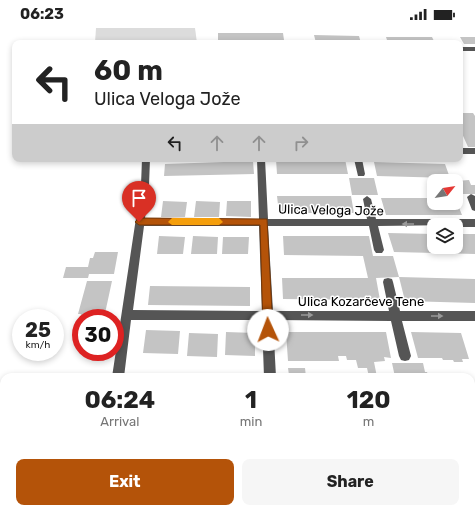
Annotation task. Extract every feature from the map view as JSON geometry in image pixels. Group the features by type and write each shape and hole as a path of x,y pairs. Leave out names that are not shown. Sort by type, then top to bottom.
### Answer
{"street":[{"path":"463,49 475,49"},
{"path":"463,151 475,151"},
{"path":"119,373 145,185 146,162"},
{"path":"261,162 270,373"},
{"path":"359,162 361,174"},
{"path":"471,197 475,208"},
{"path":"368,199 379,250"},
{"name":"Ulica Veloga Jože","path":"139,222 373,224 475,223"},
{"path":"388,282 405,356"},
{"name":"Ulica Kozarčeve Tene","path":"126,315 475,316"}],"shaded area":[{"path":"96,28 195,28 197,40 95,40"}],"building":[{"path":"218,33 283,33 284,40 218,40"},
{"path":"314,35 359,36 360,40 315,40"},
{"path":"386,37 432,37 434,40 387,40"},
{"path":"460,37 475,37 475,44 464,44"},
{"path":"463,113 473,113 475,116 475,147 468,147 463,136"},
{"path":"253,162 254,174 164,176 165,164"},
{"path":"276,162 346,162 348,174 277,174"},
{"path":"374,162 445,164 449,174 427,174 427,177 377,176"},
{"path":"349,178 374,178 378,195 352,195"},
{"path":"463,180 469,180 471,185 475,185 475,194 463,194"},
{"path":"277,196 351,196 354,213 279,213"},
{"path":"381,198 427,198 427,210 460,210 462,215 386,215"},
{"path":"163,201 187,202 185,217 161,217"},
{"path":"196,201 220,202 219,217 194,217"},
{"path":"227,201 251,201 251,217 226,216"},
{"path":"388,233 427,234 427,253 394,252"},
{"path":"463,234 475,234 475,254 463,254"},
{"path":"159,236 185,237 183,254 157,254"},
{"path":"193,236 218,237 217,254 191,254"},
{"path":"283,236 369,236 373,256 393,256 399,277 376,278 380,300 283,299 282,278 368,278 363,256 284,255"},
{"path":"223,237 249,237 248,254 222,254"},
{"path":"95,252 118,252 114,274 89,274 88,278 63,278 66,267 88,267 90,258 93,258"},
{"path":"399,277 475,279 475,303 405,301"},
{"path":"87,281 112,281 106,309 79,309"},
{"path":"150,286 250,287 250,306 148,305"},
{"path":"146,330 180,331 178,354 143,353"},
{"path":"226,332 255,333 255,356 225,355"},
{"path":"286,332 386,332 391,358 384,357 385,361 374,362 376,373 368,373 367,368 358,368 356,360 347,360 346,356 338,356 339,361 288,361"},
{"path":"411,332 461,333 469,359 462,359 463,362 454,362 453,360 443,360 442,358 418,358"},
{"path":"189,333 218,334 217,357 187,356"},
{"path":"392,363 423,363 425,372 427,373 394,373"},
{"path":"288,368 305,368 306,373 289,373"}],"slow traffic":[{"path":"172,222 219,222"}],"route":[{"path":"139,222 264,222 268,330"}]}
